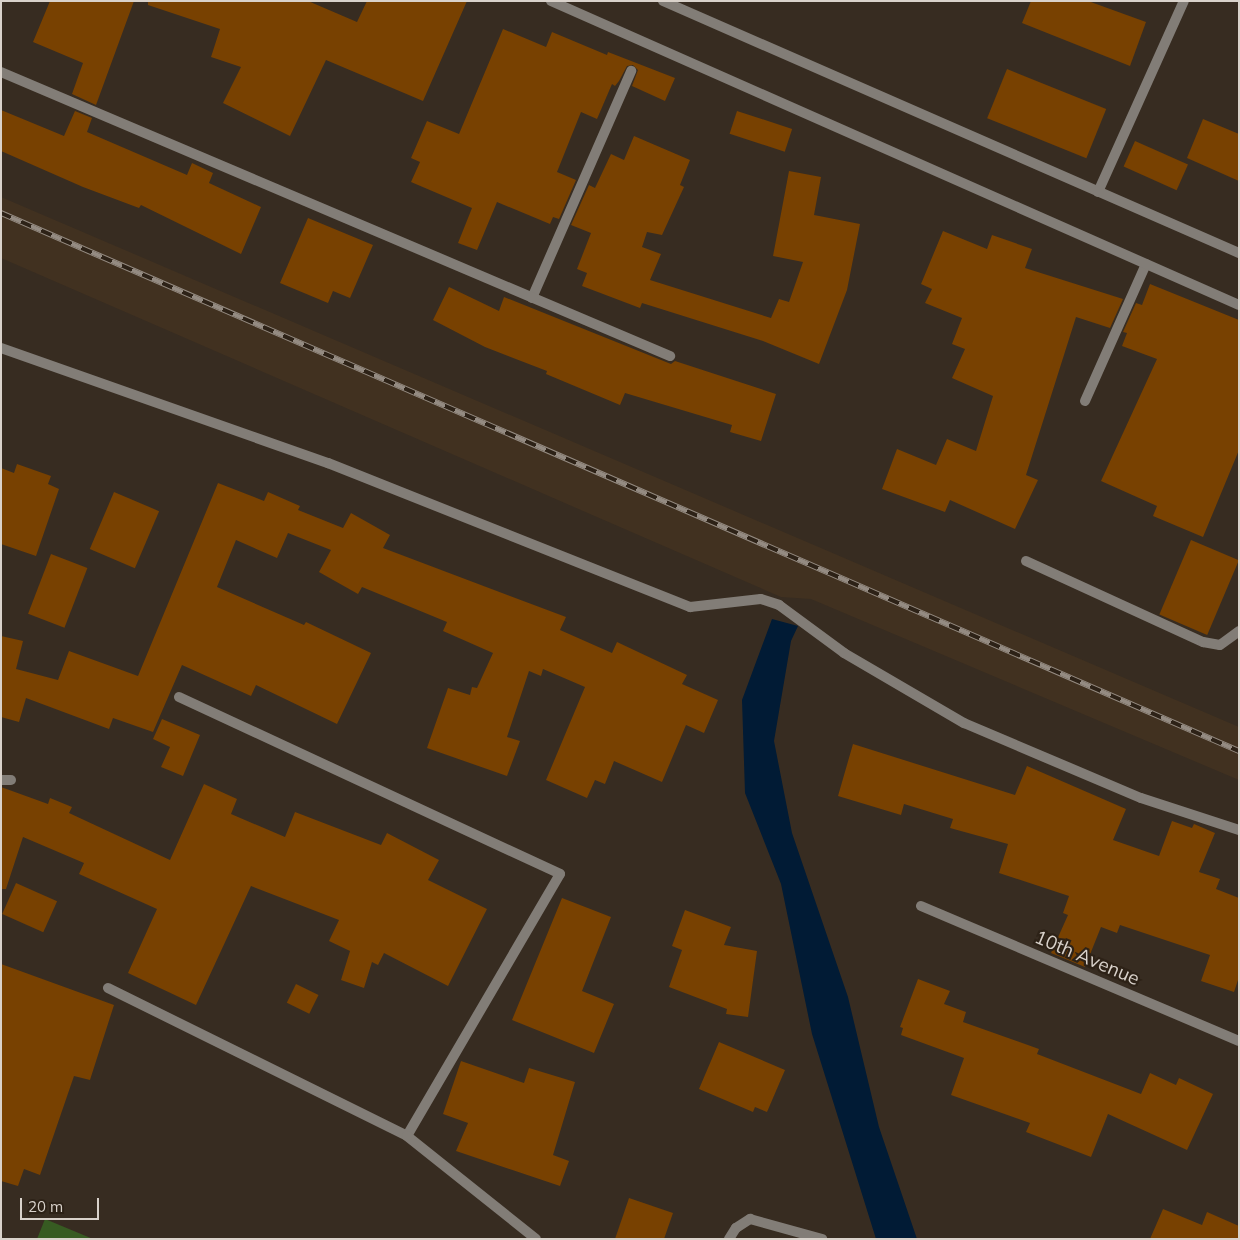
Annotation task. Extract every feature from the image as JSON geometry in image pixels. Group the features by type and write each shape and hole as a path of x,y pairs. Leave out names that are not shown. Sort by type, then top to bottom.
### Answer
{"street":[{"path":"551,1 1239,305"},
{"path":"663,1 1239,253"},
{"path":"1098,192 1184,1"},
{"path":"532,298 631,71"},
{"path":"1,72 670,356"},
{"path":"1085,401 1146,264"},
{"path":"1,348 328,463 690,607 761,599 779,605 844,653 964,723 1141,798 1239,830"},
{"path":"1026,561 1203,642 1220,645 1239,631"},
{"path":"179,697 560,874 407,1136"},
{"name":"10th Avenue","path":"921,906 1239,1041"},
{"path":"108,988 407,1136 536,1239"},
{"path":"729,1239 736,1228 750,1219 822,1239"}],"shaded area":[{"path":"1,197 1239,727 1239,780 811,599 781,597 1,258"}],"green space":[{"path":"45,1219 93,1239 37,1239"}],"water":[{"path":"772,619 798,626 791,641 774,741 792,833 848,997 879,1127 917,1239 876,1239 812,1034 781,884 745,793 742,700"}],"building":[{"path":"50,1 134,1 96,105 72,94 83,63 33,42"},
{"path":"148,1 308,1 357,22 367,1 467,1 423,101 326,60 290,136 223,103 241,67 211,57 220,29 148,5"},
{"path":"1031,1 1088,1 1146,22 1130,66 1022,23"},
{"path":"503,29 546,47 552,32 607,55 608,52 675,78 665,101 632,86 638,70 633,65 627,66 615,86 612,84 597,119 581,112 557,172 576,180 559,219 553,217 550,224 497,202 477,250 458,243 472,208 411,182 420,162 411,158 427,121 459,134"},
{"path":"1007,69 1106,109 1086,158 987,118"},
{"path":"1,110 64,136 75,111 92,118 87,132 187,175 192,163 213,173 209,183 261,207 241,254 141,205 139,208 83,187 1,151"},
{"path":"737,111 792,129 785,152 730,134"},
{"path":"1203,119 1239,134 1239,181 1187,158"},
{"path":"634,136 690,160 680,185 684,187 662,235 647,232 642,247 661,254 650,280 771,318 779,299 789,302 803,262 773,256 789,171 821,177 814,215 860,224 847,290 819,364 763,341 642,303 640,308 582,286 587,273 577,269 591,233 571,225 589,185 595,188 611,154 624,160"},
{"path":"1135,141 1188,165 1177,190 1124,167"},
{"path":"308,218 373,245 350,298 333,291 328,303 280,283"},
{"path":"943,231 987,249 992,235 1032,249 1025,268 1123,299 1110,328 1076,317 1026,475 1038,480 1015,529 950,500 945,512 882,489 897,449 936,465 947,439 976,451 993,396 952,378 965,349 952,344 962,318 925,303 932,289 921,284"},
{"path":"1150,284 1239,320 1239,450 1203,537 1153,516 1157,506 1101,481 1157,359 1122,346 1127,333 1123,332 1136,303 1142,305"},
{"path":"449,287 499,311 504,297 671,364 675,361 776,394 761,441 730,432 732,425 625,393 620,405 546,374 547,371 485,347 433,320"},
{"path":"17,464 51,476 48,484 59,489 36,556 1,544 1,468 14,473"},
{"path":"218,483 264,501 268,492 300,506 298,510 343,528 351,513 390,535 383,548 566,617 560,630 612,653 617,642 687,675 682,684 718,700 704,733 686,725 662,782 614,761 605,784 595,780 587,798 546,780 585,687 543,669 541,676 529,671 507,737 520,741 507,776 427,748 448,688 470,695 472,687 477,688 493,653 443,631 447,622 362,587 358,594 319,572 331,550 288,533 277,558 236,540 217,587 304,625 306,622 371,653 337,724 256,685 251,696 182,665 153,732 113,718 109,729 26,698 19,722 1,717 1,636 23,641 16,669 58,680 69,651 138,676"},
{"path":"114,492 159,511 135,568 90,549"},
{"path":"1191,540 1239,560 1207,635 1159,615"},
{"path":"51,554 87,568 64,628 28,614"},
{"path":"162,719 200,735 183,776 161,767 170,747 153,739"},
{"path":"853,744 1015,795 1027,766 1126,809 1113,840 1159,856 1172,821 1192,828 1194,824 1215,833 1199,872 1220,879 1216,889 1239,898 1239,977 1234,992 1201,981 1210,955 1120,925 1117,933 1101,927 1085,967 1051,953 1068,915 1063,913 1069,896 999,873 1008,844 950,828 953,819 904,804 901,815 838,796"},
{"path":"204,784 237,799 231,814 285,837 295,812 381,845 387,833 439,860 428,880 487,909 448,986 384,953 378,965 372,962 364,988 341,980 350,951 329,941 339,920 251,886 196,1005 128,973 157,909 79,874 84,863 23,837 6,889 1,889 1,787 48,804 50,798 72,807 69,813 170,860"},
{"path":"16,883 57,901 43,932 2,914"},
{"path":"562,898 611,917 582,991 614,1004 594,1053 512,1020"},
{"path":"685,910 731,927 724,945 757,951 748,1017 726,1014 727,1009 669,987 682,950 672,946"},
{"path":"1,964 114,1005 90,1080 74,1076 40,1175 24,1169 18,1186 1,1181"},
{"path":"918,979 950,991 944,1004 966,1012 963,1022 1039,1049 1037,1054 1141,1094 1150,1073 1176,1085 1179,1078 1213,1094 1187,1150 1108,1114 1091,1157 1026,1132 1030,1123 951,1095 964,1058 901,1035 903,1028 900,1027"},
{"path":"296,984 318,995 309,1014 287,1003"},
{"path":"719,1042 785,1070 767,1112 755,1107 753,1112 699,1089"},
{"path":"461,1061 524,1083 529,1068 575,1082 553,1155 569,1161 560,1186 456,1151 468,1123 443,1114"},
{"path":"629,1198 673,1213 664,1239 615,1239"},
{"path":"1163,1209 1202,1225 1207,1212 1239,1226 1239,1239 1150,1239"}],"railway":[{"path":"1,213 1239,751"}]}
